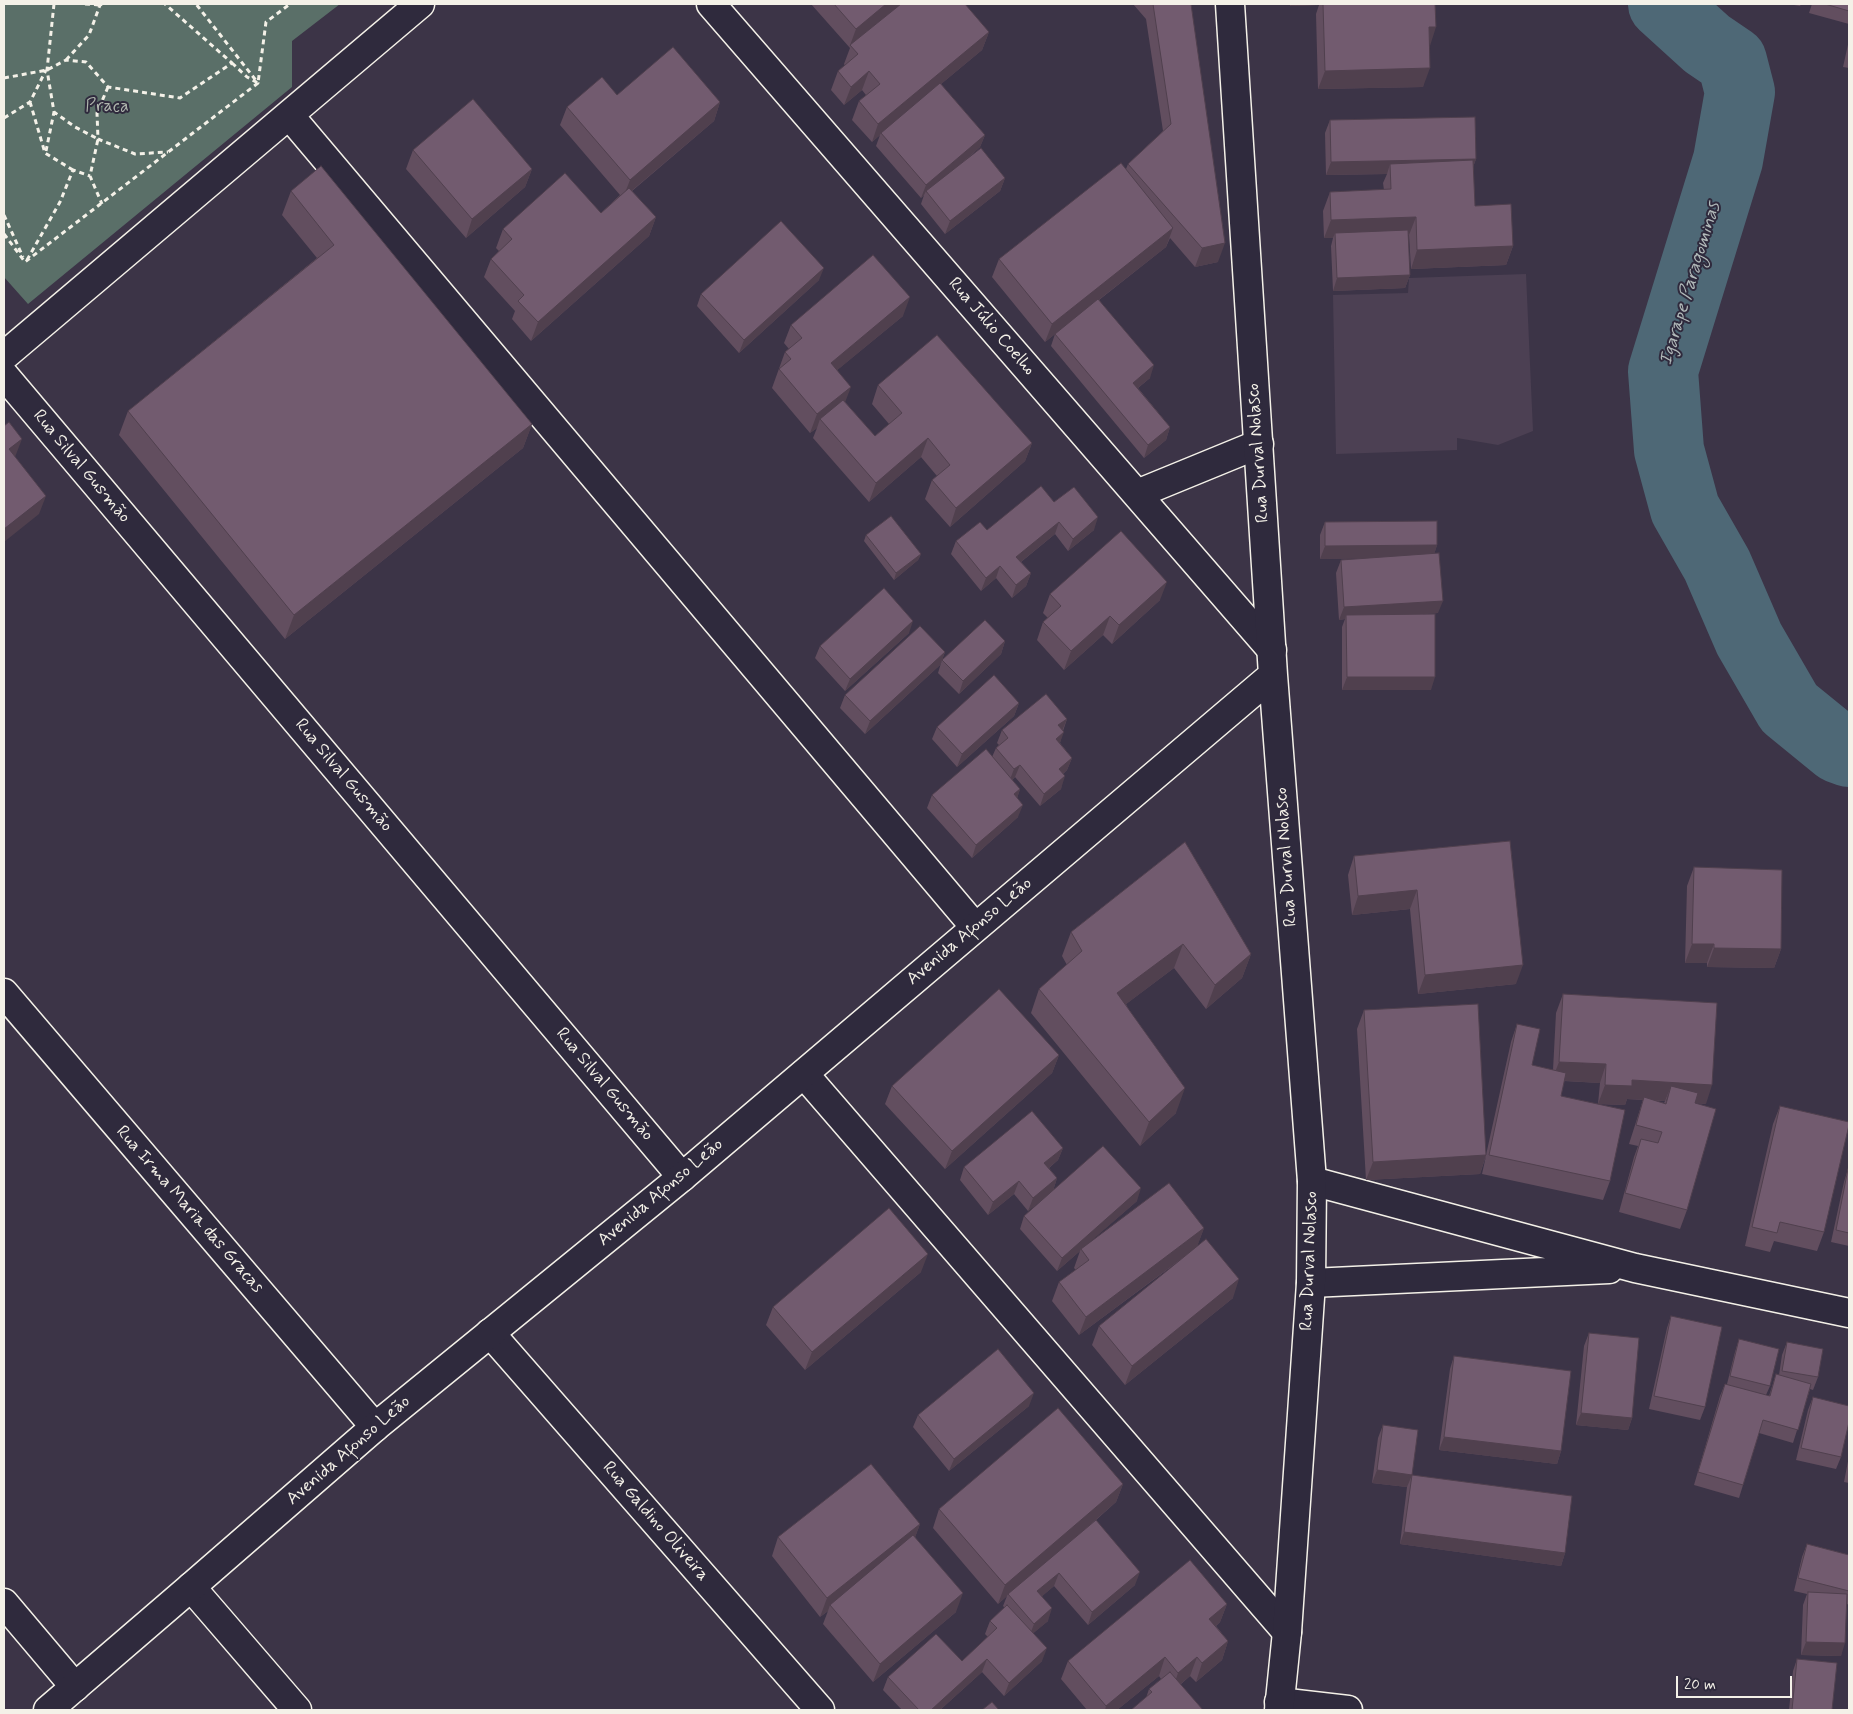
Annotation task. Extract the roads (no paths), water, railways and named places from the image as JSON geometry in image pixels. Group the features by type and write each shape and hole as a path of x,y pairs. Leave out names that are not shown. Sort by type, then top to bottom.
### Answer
{"street":[{"path":"4,356 420,4"},
{"name":"Rua Júlio Coelho","path":"711,4 1136,494 1272,662"},
{"name":"Rua Durval Nolasco","path":"1226,9 1259,444 1272,662 1312,1181 1311,1283 1287,1632 1279,1706"},
{"path":"289,115 976,927"},
{"name":"Rua Silval Gusmão","path":"4,375 682,1176"},
{"path":"1136,494 1259,444"},
{"name":"Avenida Afonso Leão","path":"48,1710 192,1588 375,1427 682,1176 976,927 1272,662"},
{"name":"Rua Irma Maria das Gracas","path":"4,993 375,1427"},
{"path":"804,1074 1287,1632"},
{"path":"1312,1181 1635,1268 1849,1313"},
{"path":"1311,1283 1635,1268"},
{"name":"Rua Galdino Oliveira","path":"490,1333 820,1710"},
{"path":"192,1588 297,1710"},
{"path":"4,1603 75,1687"},
{"path":"1279,1706 1348,1710"}],"waterway":[{"name":"Igarape Paragominas","path":"1663,4 1707,44 1732,61 1740,92 1728,160 1663,371 1669,450 1685,509 1717,565 1749,639 1789,708 1838,748 1849,752"}],"park label":[{"name":"Praca","path":"107,107"}]}
